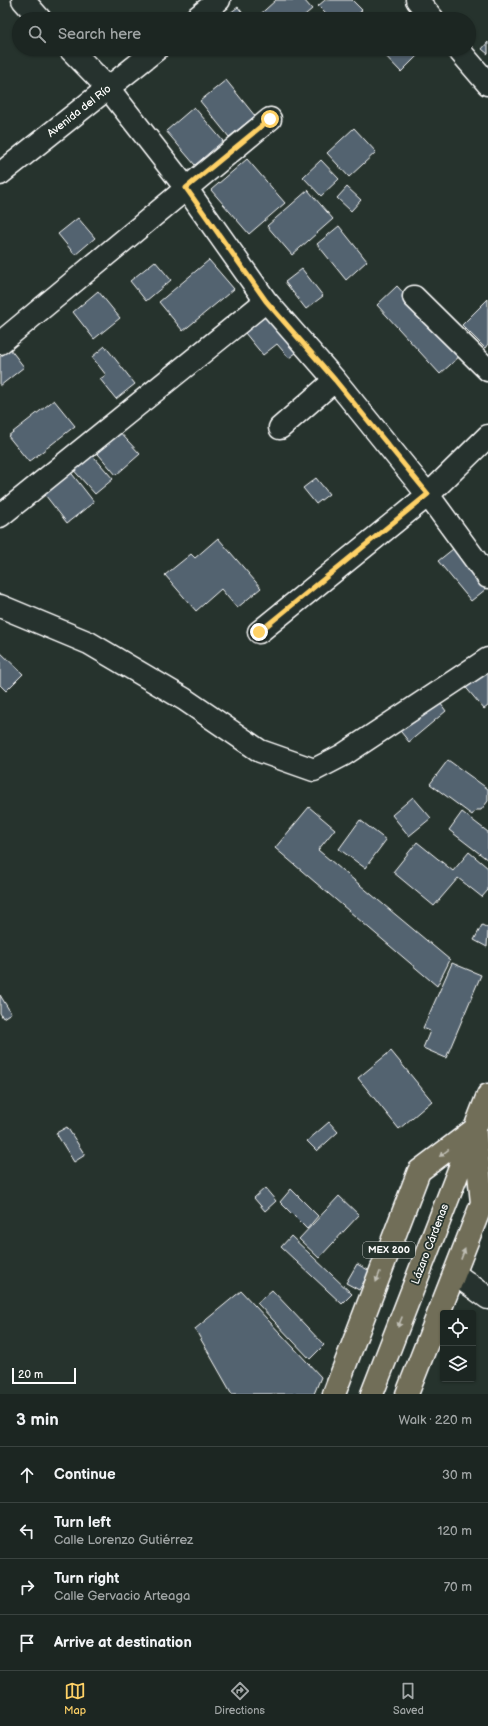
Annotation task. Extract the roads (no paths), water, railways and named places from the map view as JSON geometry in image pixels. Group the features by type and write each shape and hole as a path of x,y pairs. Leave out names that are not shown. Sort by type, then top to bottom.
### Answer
{"main road":[{"name":"Lázaro Cárdenas","path":"372,1394 488,1095"},
{"name":"MEX 200","path":"407,1394 482,1203 475,1129"},
{"name":"MEX 200","path":"334,1394 419,1172 475,1129"}],"street":[{"path":"23,0 34,12"},
{"path":"204,12 219,0"},
{"path":"417,0 427,12"},
{"path":"77,56 108,88 186,188 266,301 335,380 428,494 488,577"},
{"name":"Avenida del Río","path":"0,174 148,56"},
{"path":"464,56 488,84"},
{"path":"0,343 270,119"},
{"path":"414,297 488,370"},
{"path":"0,516 266,301"},
{"path":"280,428 335,380"},
{"path":"259,632 428,494 488,436"},
{"path":"0,606 89,643 184,699 260,751 314,770 343,756 488,659"},
{"path":"455,1274 488,1298"}]}
